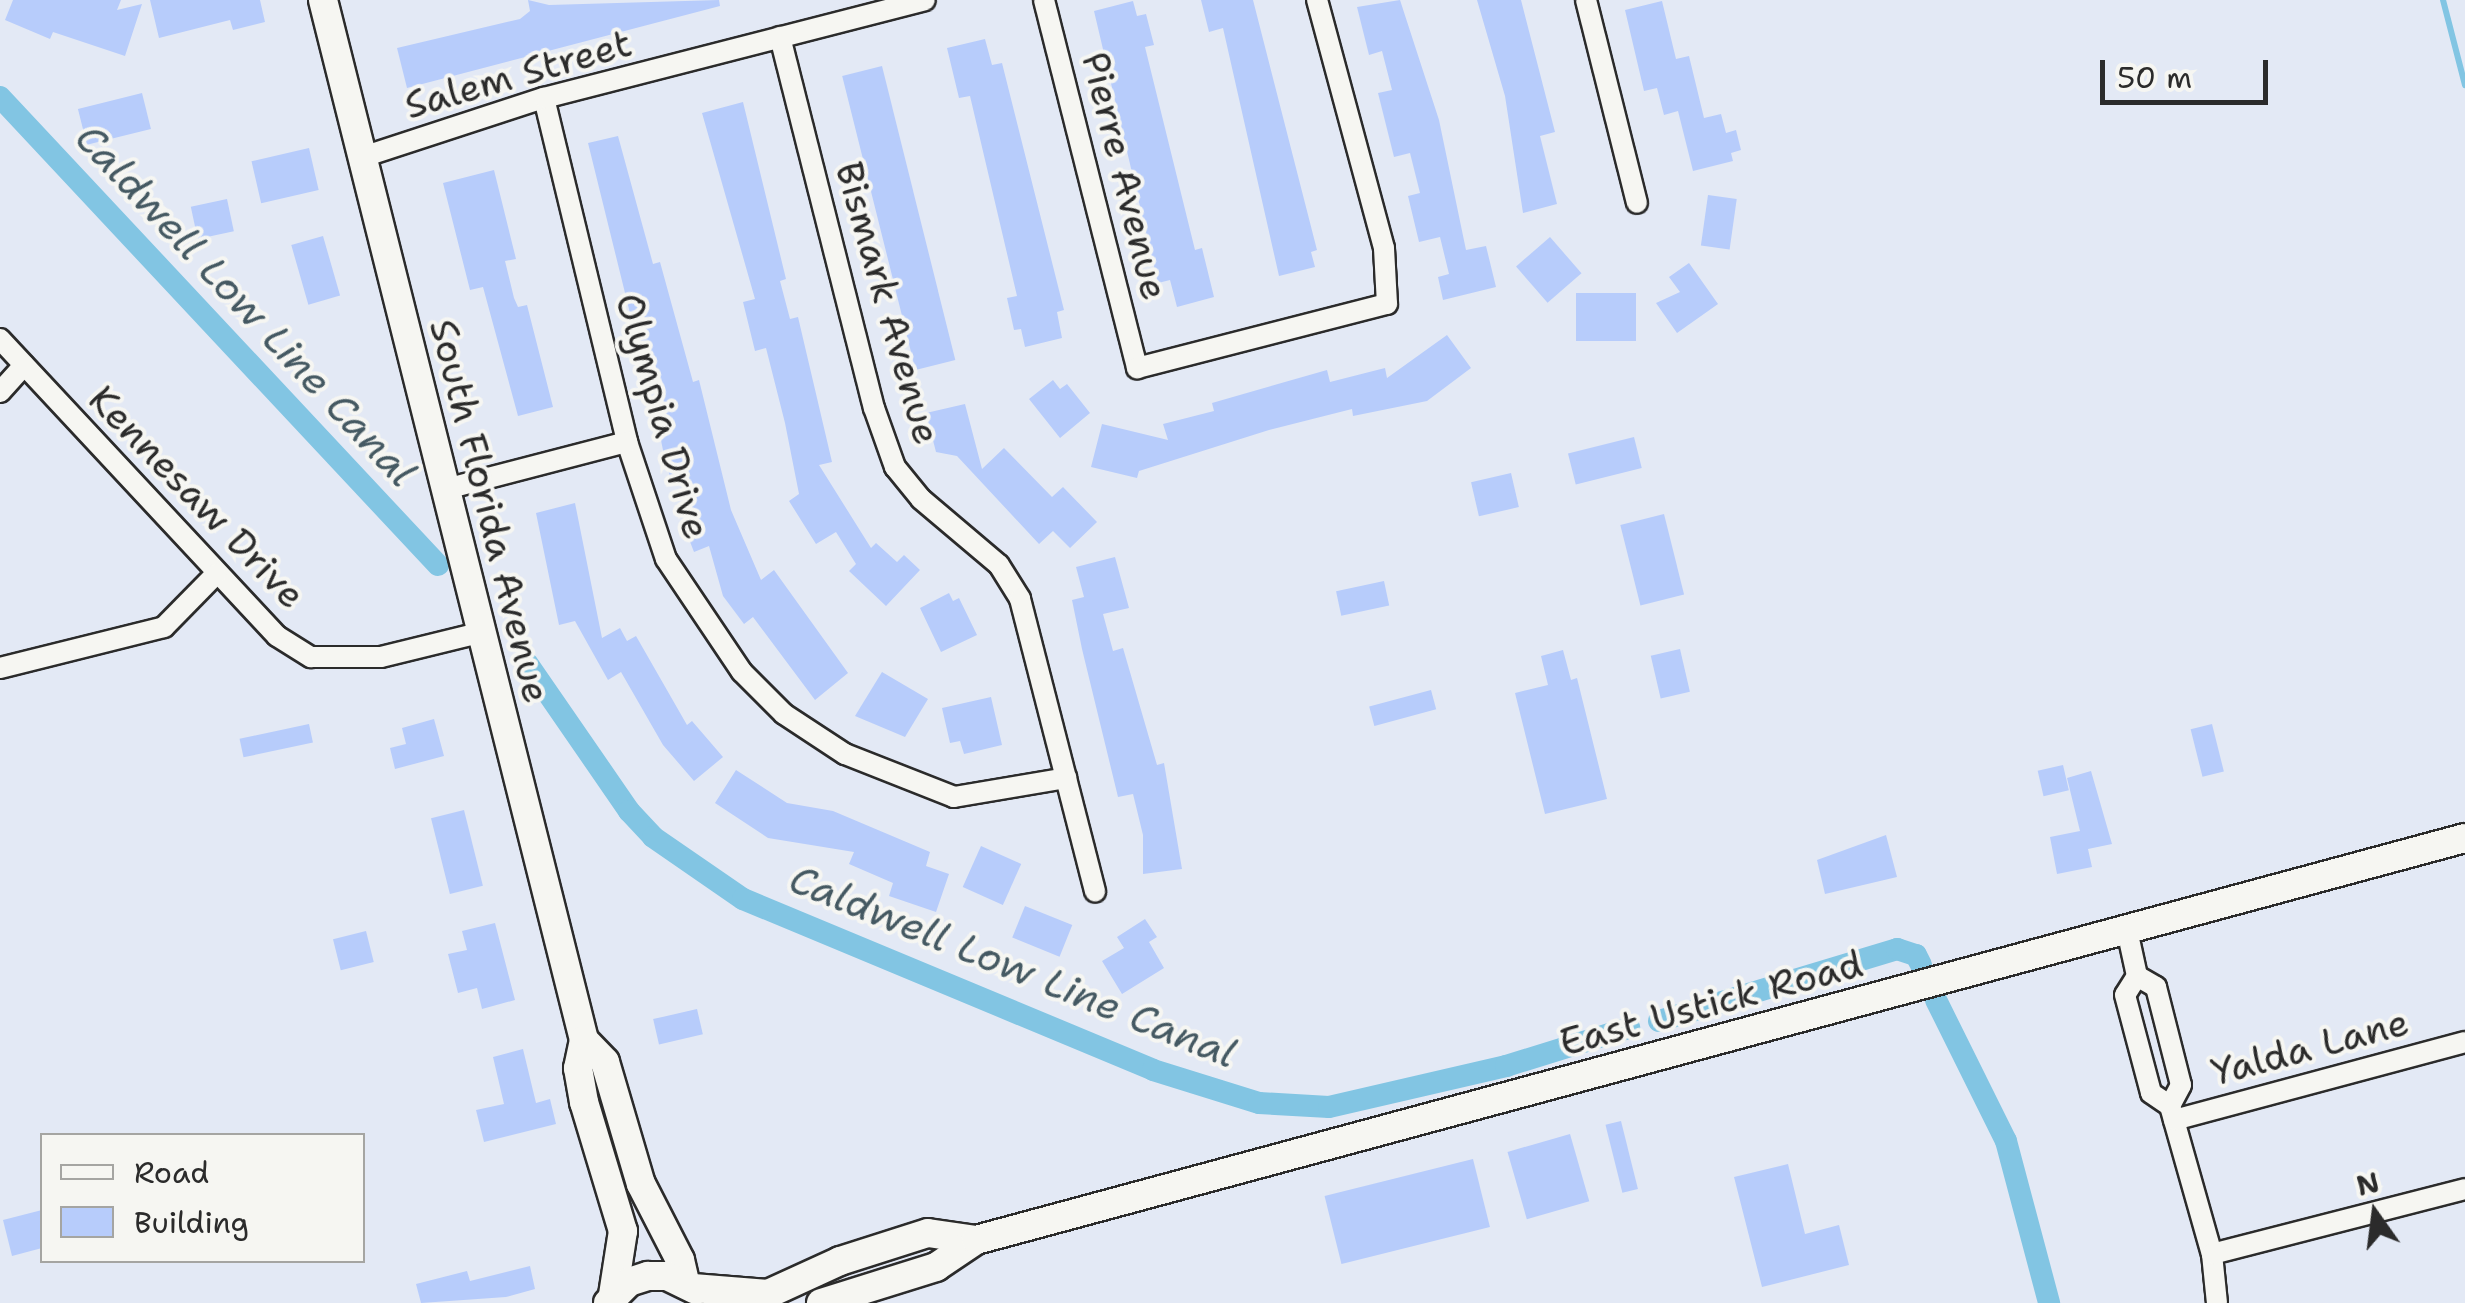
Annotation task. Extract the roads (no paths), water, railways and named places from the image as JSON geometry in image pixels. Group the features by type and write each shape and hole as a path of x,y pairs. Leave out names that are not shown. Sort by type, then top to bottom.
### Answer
{"main road":[{"name":"South Florida Avenue","path":"323,0 584,1040 578,1068 584,1102 623,1230 611,1299"},
{"name":"East Ustick Road","path":"821,1303 936,1266 976,1240 2465,838"},
{"name":"South Florida Avenue","path":"584,1040 606,1062 641,1184 695,1291"},
{"name":"East Ustick Road","path":"611,1299 648,1276 695,1291 768,1294 840,1261 928,1233 976,1240"}],"street":[{"name":"Salem Street","path":"363,157 544,98 924,0"},
{"name":"Pierre Avenue","path":"1044,0 1137,368 1387,304 1384,248 1317,0"},
{"path":"1586,0 1637,203"},
{"name":"Bismark Avenue","path":"780,37 895,467 921,499 999,565 1020,600 1095,892"},
{"name":"Olympia Drive","path":"544,98 627,442 666,560 731,658 784,714 845,754 954,797 1066,778"},
{"name":"Kennesaw Drive","path":"0,339 276,636 311,656 381,657 483,632"},
{"path":"0,392 24,364"},
{"path":"446,489 627,442"},
{"path":"0,668 164,627 216,574"},
{"path":"2128,930 2137,976 2125,995 2151,1092 2172,1113 2212,1254 2218,1303"},
{"path":"2137,976 2156,986 2181,1085 2172,1113"},
{"name":"Yalda Lane","path":"2172,1113 2465,1042"},
{"path":"2212,1254 2465,1189"}],"waterway":[{"path":"2443,0 2465,85"},
{"name":"Caldwell Low Line Canal","path":"0,97 438,565"},
{"name":"Caldwell Low Line Canal","path":"527,663 629,811 653,837 743,899 1153,1070 1259,1103 1329,1107 1506,1066 1629,1028"},
{"name":"Caldwell Low Line Canal","path":"1659,1021 1897,949 1916,955 1921,965"},
{"name":"Caldwell Low Line Canal","path":"1936,1000 2006,1141 2049,1303"}]}
